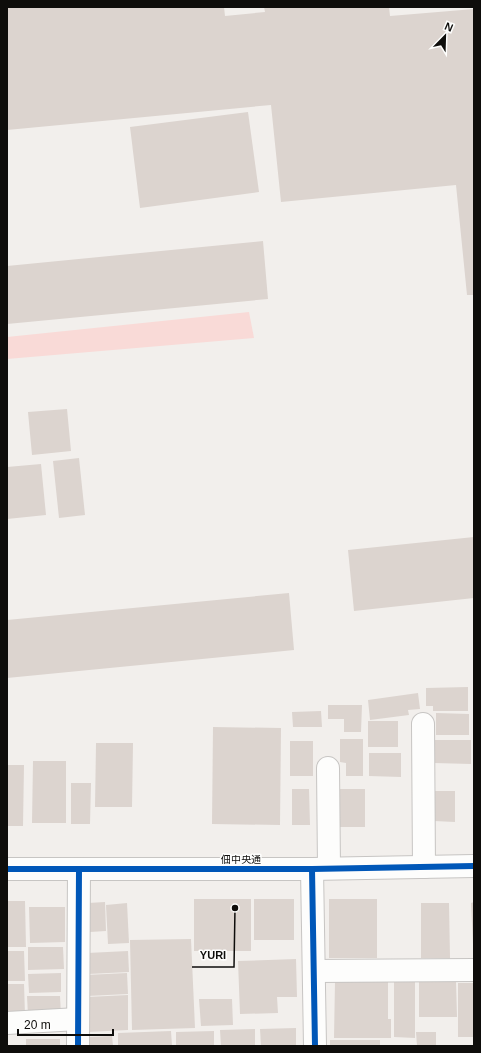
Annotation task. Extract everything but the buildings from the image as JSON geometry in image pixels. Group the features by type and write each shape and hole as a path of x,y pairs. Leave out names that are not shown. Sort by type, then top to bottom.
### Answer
{"street":[{"path":"423,724 424,867"},
{"path":"315,1046 314,971 328,768"},
{"name":"佃中央通","path":"7,869 474,866"},
{"path":"78,1046 79,868"},
{"path":"314,971 474,970"},
{"path":"7,1023 78,1019"}],"shaded area":[{"path":"249,312 254,338 7,359 7,337"}],"cycle path":[{"path":"7,869 312,869 474,866"},
{"path":"78,1046 79,869"},
{"path":"312,869 315,1046"}],"place":[{"name":"YURI","path":"235,908"}]}
